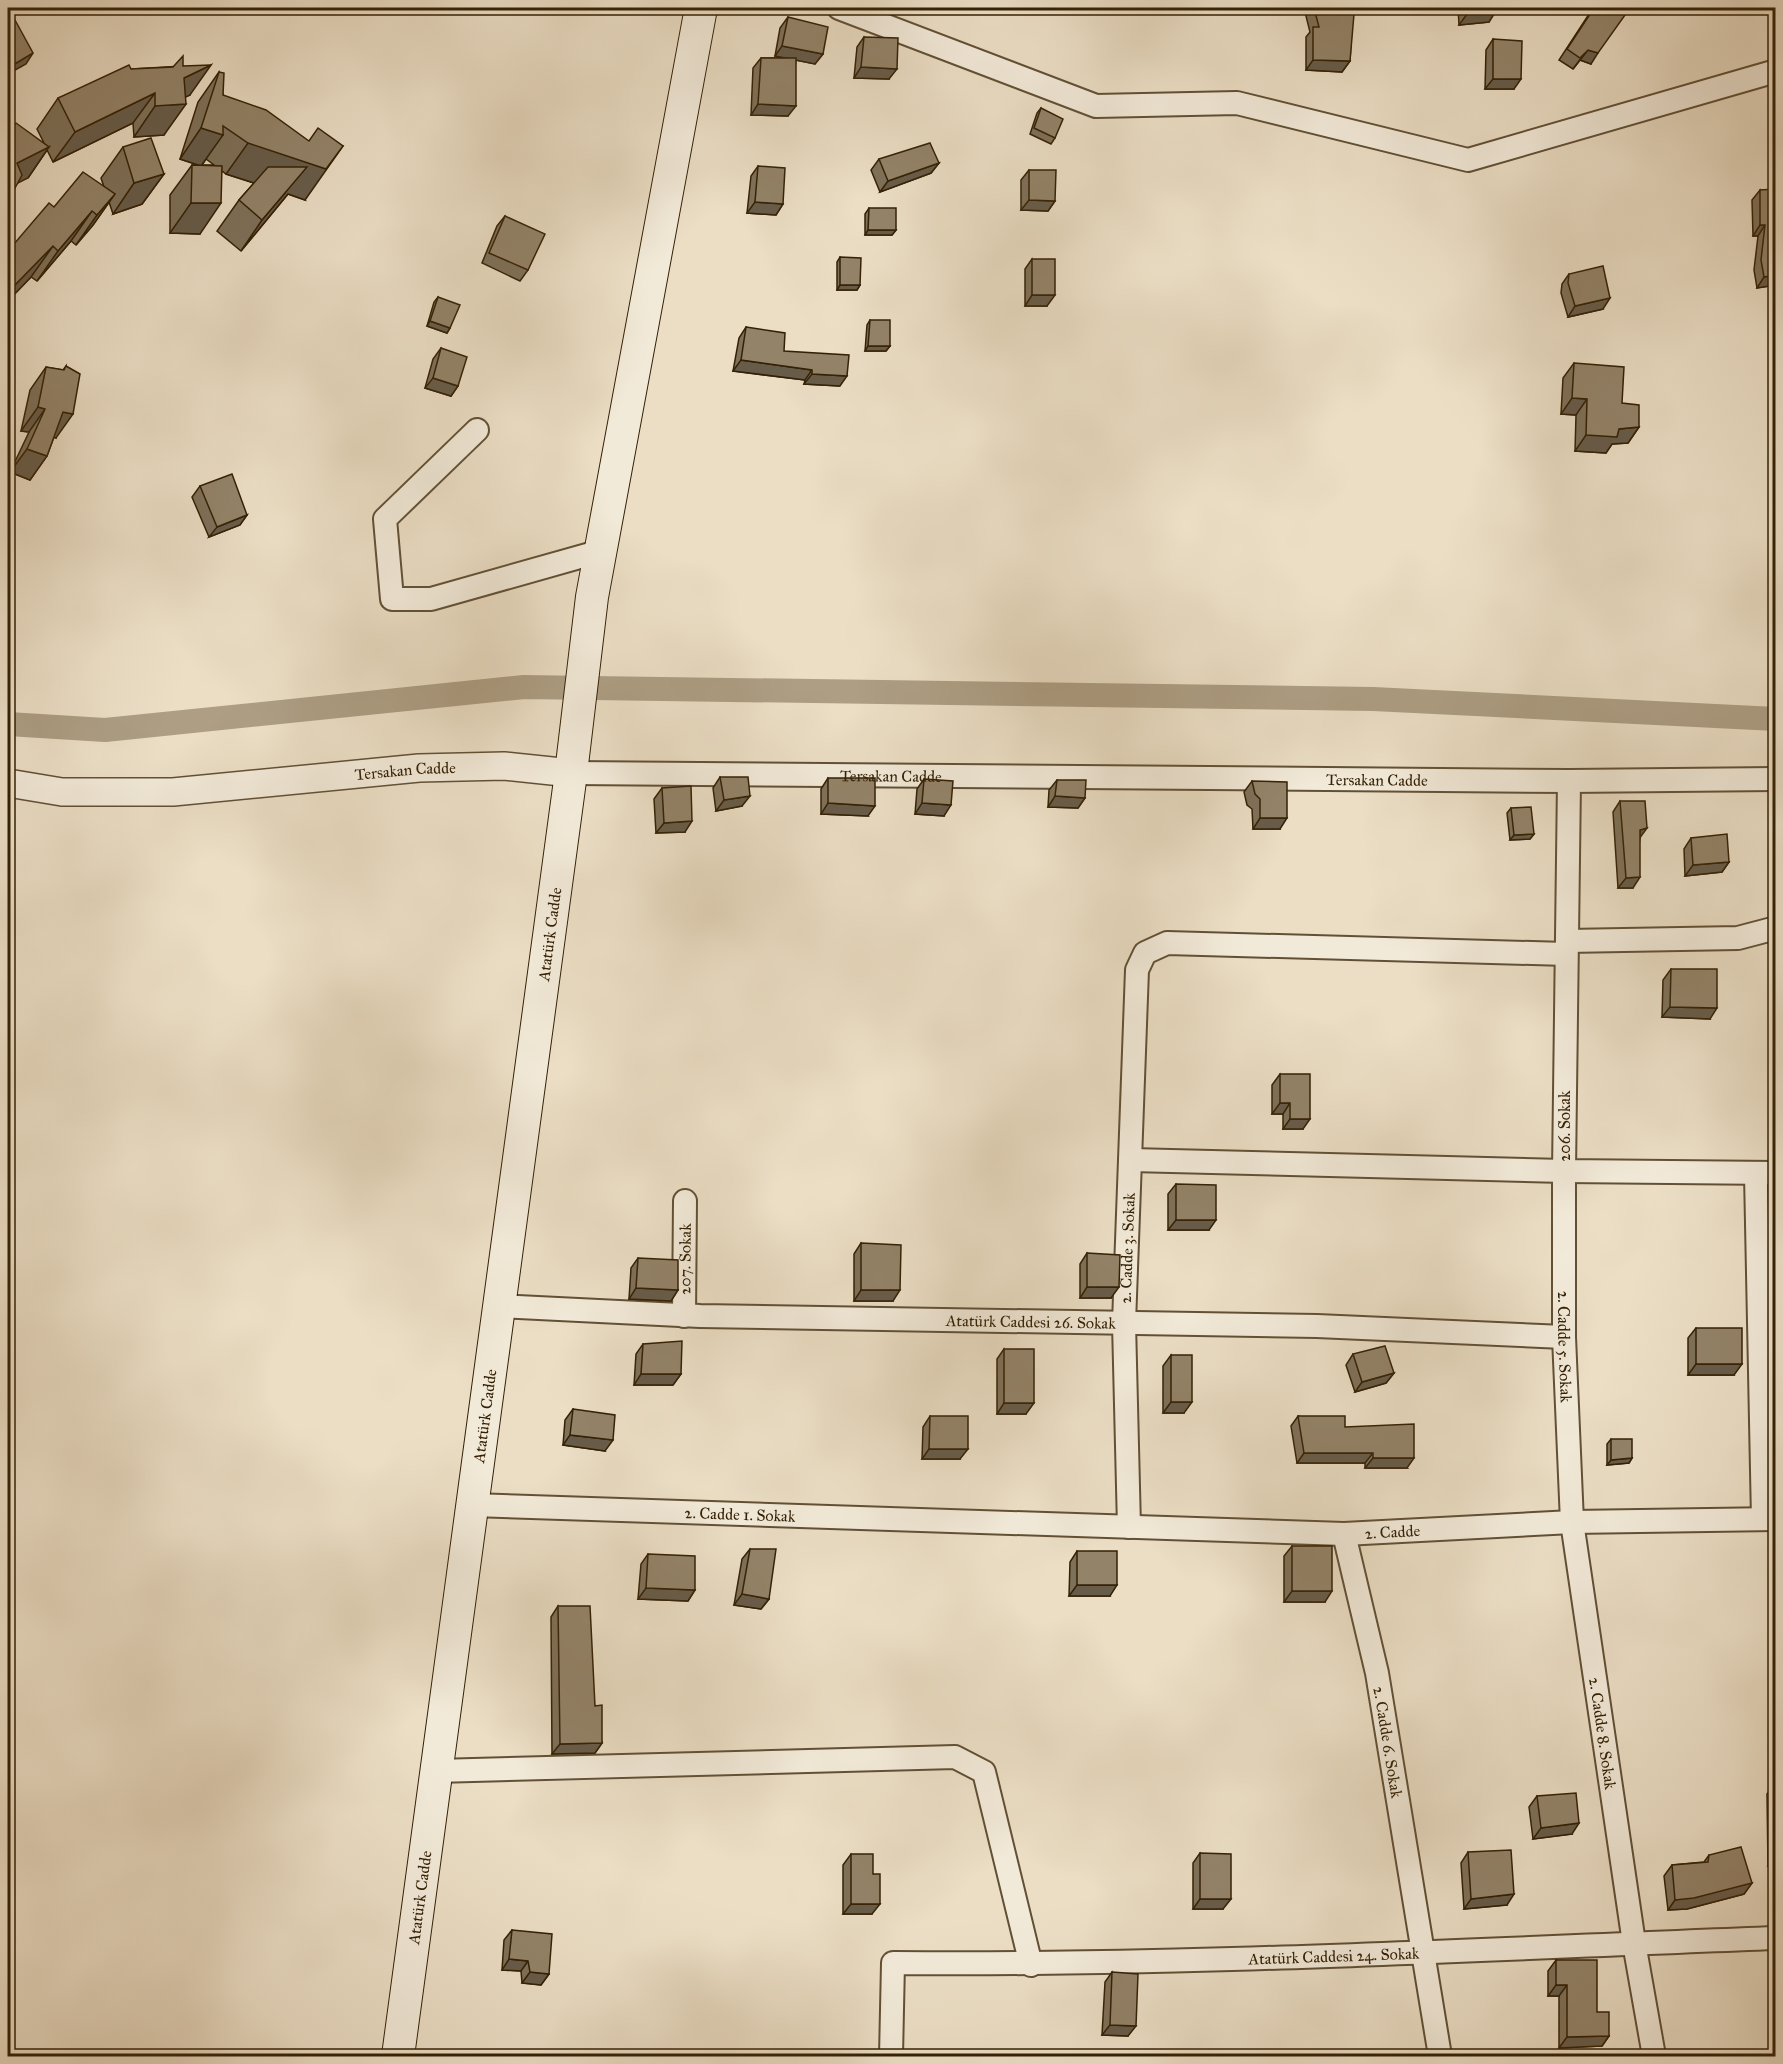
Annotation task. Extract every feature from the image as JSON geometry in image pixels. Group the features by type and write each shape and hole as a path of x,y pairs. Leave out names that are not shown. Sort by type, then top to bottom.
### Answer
{"main road":[{"name":"Atatürk Cadde","path":"398,2056 571,773 592,597 701,8"}],"street":[{"path":"838,8 1096,106 1237,103 1468,160 1776,72"},
{"path":"477,430 385,519 392,599 431,599 601,551"},
{"name":"Tersakan Cadde","path":"8,783 62,792 173,792 419,768 504,766 571,773 1569,781 1776,778"},
{"name":"206. Sokak","path":"1569,781 1564,1171 1766,1173"},
{"path":"1566,948 1738,938 1776,928"},
{"name":"2. Cadde 3. Sokak","path":"1129,1527 1124,1323 1137,970 1145,953 1167,943 1566,948"},
{"path":"1131,1160 1564,1171"},
{"name":"2. Cadde 5. Sokak","path":"1564,1171 1564,1337 1572,1522"},
{"path":"1766,1173 1769,1519"},
{"name":"207. Sokak","path":"684,1316 685,1201"},
{"name":"Atatürk Caddesi 26. Sokak","path":"499,1306 684,1316 1317,1326 1564,1337"},
{"name":"2. Cadde 1. Sokak","path":"472,1505 1008,1523"},
{"name":"2. Cadde","path":"1008,1523 1344,1534 1572,1522 1769,1519"},
{"name":"2. Cadde 8. Sokak","path":"1572,1522 1634,1943 1654,2056"},
{"name":"2. Cadde 6. Sokak","path":"1344,1534 1377,1673 1440,2056"},
{"path":"436,1771 955,1757 984,1772 1030,1965"},
{"name":"Atatürk Caddesi 24. Sokak","path":"891,2056 893,1963 1030,1965 1424,1953 1776,1938"}],"building":[{"path":"1314,8 1353,8 1350,61 1313,60 1313,27 1319,27"},
{"path":"1466,8 1496,8 1496,11 1467,14"},
{"path":"1594,8 1630,8 1598,53 1588,50 1580,58 1567,49"},
{"path":"788,17 828,27 823,54 782,46"},
{"path":"15,20 33,53 8,68 8,25"},
{"path":"864,37 898,38 897,69 861,67"},
{"path":"1493,39 1522,41 1521,79 1493,79"},
{"path":"183,56 183,66 211,65 184,78 186,104 155,106 155,93 75,132 58,98 129,65 131,69 173,67"},
{"path":"761,58 796,58 796,106 758,104"},
{"path":"219,72 224,73 223,95 266,110 309,141 318,128 343,146 326,169 248,143 223,126 223,135 201,128"},
{"path":"1041,108 1063,119 1055,138 1034,128"},
{"path":"16,123 49,147 17,163 22,175 8,201 8,134"},
{"path":"151,138 164,174 134,183 123,147"},
{"path":"930,143 939,163 888,181 879,159"},
{"path":"192,165 222,166 221,203 191,203"},
{"path":"758,166 785,168 783,204 755,202"},
{"path":"268,167 307,167 262,220 239,200"},
{"path":"1029,170 1056,170 1055,201 1029,200"},
{"path":"83,172 115,194 97,215 92,211 58,251 53,246 12,288 8,284 8,251 49,203 54,207"},
{"path":"1776,189 1776,275 1764,277 1761,260 1765,225 1760,225 1760,190"},
{"path":"869,208 896,208 896,230 868,230"},
{"path":"505,216 545,234 528,270 489,253"},
{"path":"840,257 861,258 860,285 840,285"},
{"path":"1032,259 1055,259 1055,295 1032,295"},
{"path":"1603,266 1610,298 1575,306 1568,283 1569,274"},
{"path":"438,297 460,305 450,328 430,321"},
{"path":"870,320 890,320 890,346 868,346"},
{"path":"746,327 785,333 784,351 849,355 847,376 812,374 812,370 741,360"},
{"path":"441,348 467,357 458,386 433,378"},
{"path":"1574,363 1624,367 1622,403 1639,405 1639,427 1619,429 1617,437 1586,435 1587,399 1572,398"},
{"path":"66,366 80,374 73,414 63,412 47,456 27,449 45,409 38,407 46,367 64,370"},
{"path":"232,474 247,515 217,527 200,486"},
{"path":"720,777 748,777 750,796 724,800"},
{"path":"828,778 875,778 875,806 828,803"},
{"path":"924,779 953,781 951,805 922,803"},
{"path":"1057,780 1086,780 1085,798 1055,796"},
{"path":"1252,781 1287,782 1287,818 1260,818 1260,799 1255,794"},
{"path":"691,786 692,821 664,823 662,788"},
{"path":"1620,801 1645,801 1647,828 1640,830 1640,877 1626,878"},
{"path":"1531,807 1534,834 1514,835 1511,808"},
{"path":"1727,834 1729,862 1693,865 1691,838"},
{"path":"1671,969 1717,969 1717,1008 1670,1007"},
{"path":"1280,1074 1310,1074 1310,1119 1290,1119 1290,1103 1280,1103"},
{"path":"1176,1184 1216,1185 1216,1220 1176,1220"},
{"path":"861,1243 901,1245 900,1290 861,1290"},
{"path":"1087,1253 1120,1255 1119,1287 1087,1287"},
{"path":"638,1258 678,1260 678,1290 636,1288"},
{"path":"1696,1328 1742,1328 1742,1364 1696,1364"},
{"path":"682,1341 681,1374 641,1374 643,1344"},
{"path":"1385,1346 1394,1373 1362,1382 1353,1354"},
{"path":"1004,1349 1034,1349 1034,1403 1004,1403"},
{"path":"1171,1355 1192,1355 1192,1402 1171,1402"},
{"path":"573,1409 615,1415 613,1440 570,1435"},
{"path":"930,1416 968,1416 968,1449 929,1449"},
{"path":"1298,1416 1345,1416 1345,1427 1414,1424 1414,1458 1373,1458 1373,1453 1304,1453"},
{"path":"1611,1439 1632,1439 1632,1458 1611,1460"},
{"path":"1292,1546 1332,1546 1332,1591 1292,1591"},
{"path":"750,1549 776,1549 769,1599 742,1594"},
{"path":"1077,1551 1117,1551 1117,1585 1077,1585"},
{"path":"648,1554 695,1556 695,1590 646,1588"},
{"path":"558,1606 590,1606 595,1706 602,1705 602,1743 560,1744"},
{"path":"1774,1784 1776,1784 1776,1842"},
{"path":"1576,1793 1579,1823 1541,1828 1537,1796"},
{"path":"1741,1847 1752,1883 1694,1898 1675,1900 1672,1865 1708,1862 1709,1855"},
{"path":"1511,1850 1514,1894 1471,1899 1468,1852"},
{"path":"1200,1853 1231,1854 1231,1899 1200,1899"},
{"path":"851,1854 873,1854 873,1874 880,1874 880,1904 851,1904"},
{"path":"512,1930 552,1934 549,1974 530,1972 528,1961 509,1959"},
{"path":"1556,1960 1597,1960 1597,2012 1609,2012 1609,2036 1567,2037 1567,1985 1556,1985"},
{"path":"1112,1972 1138,1974 1136,2026 1110,2025"}],"waterway":[{"path":"8,724 105,730 524,687 1373,699 1776,719"}]}
